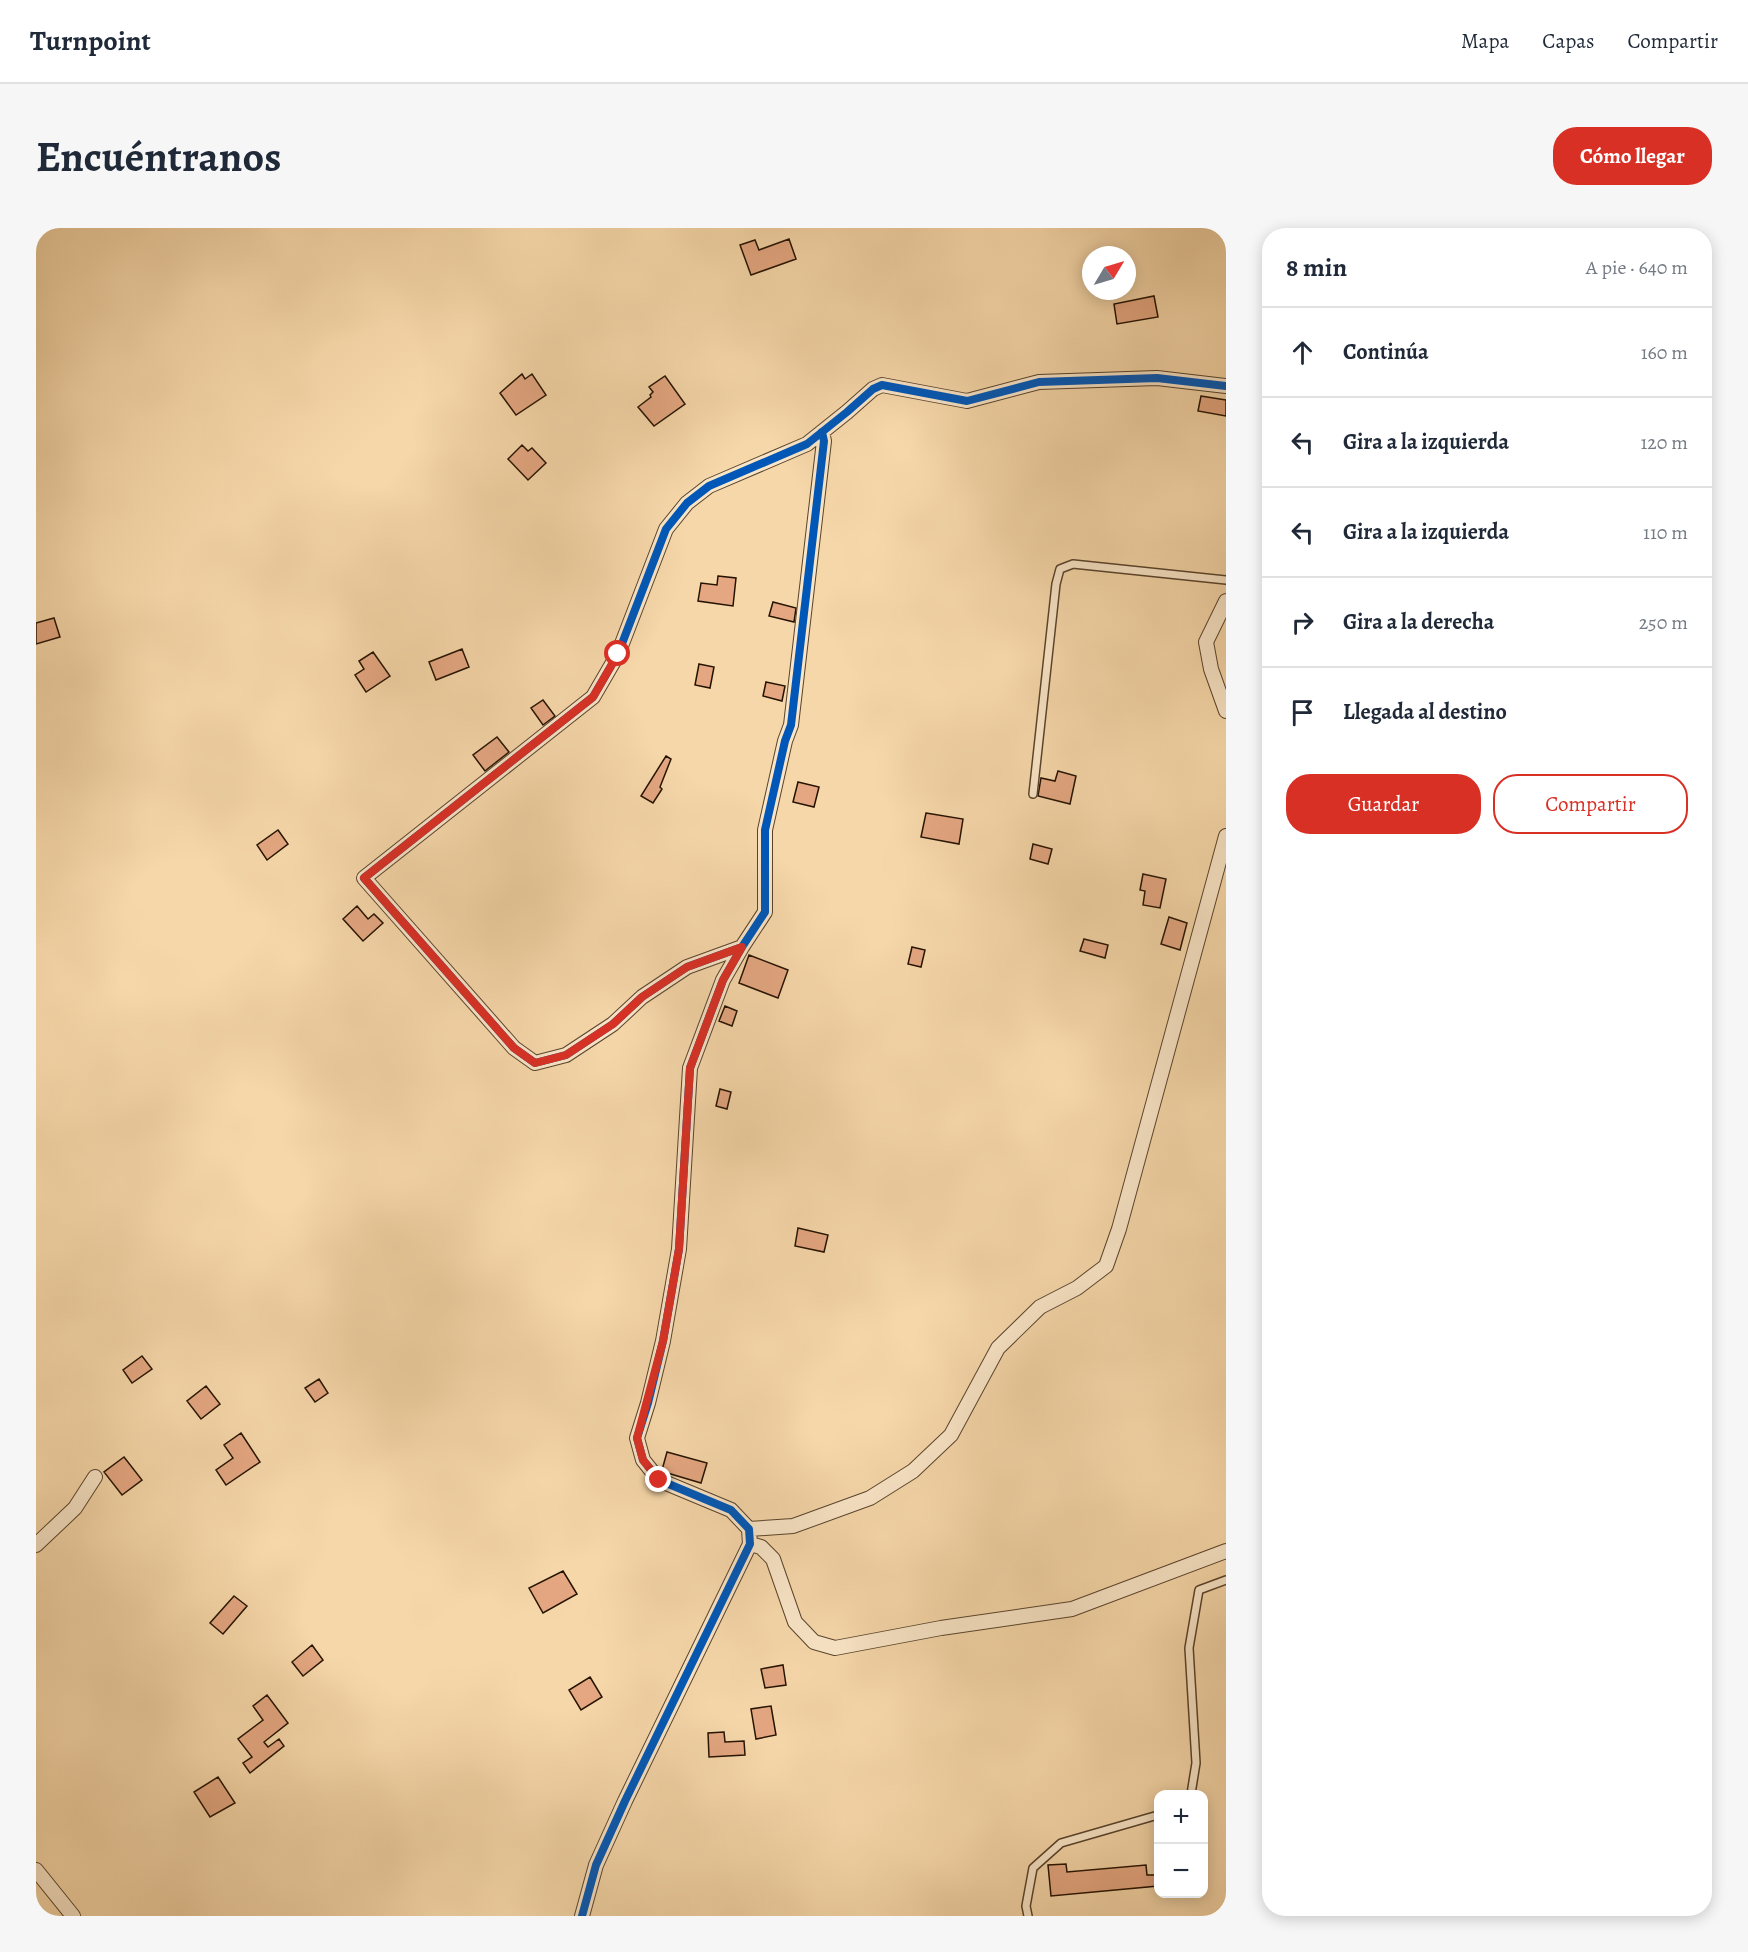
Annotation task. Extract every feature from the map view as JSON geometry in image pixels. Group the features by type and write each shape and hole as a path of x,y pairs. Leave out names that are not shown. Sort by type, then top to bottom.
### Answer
{"street":[{"path":"742,947 687,967 642,997 613,1024 566,1055 535,1063 514,1048 364,878 593,697 618,654 666,529 687,503 709,486 807,444 873,389 882,385 967,401 1040,382 1157,378 1226,386"},
{"path":"582,1916 596,1865 750,1544 748,1529 731,1510 659,1480 643,1460 637,1438 663,1341 679,1249 690,1068 723,980 765,912 765,830 785,741 791,725 824,441 822,432"},
{"path":"1226,601 1206,642 1211,669 1226,711"},
{"path":"748,1529 794,1526 870,1498 912,1471 951,1435 998,1348 1040,1307 1077,1288 1106,1266 1119,1228 1226,836"},
{"path":"36,1545 75,1508 95,1477"},
{"path":"750,1544 761,1547 773,1559 795,1622 814,1642 835,1648 942,1628 1072,1608 1226,1551"},
{"path":"36,1870 73,1916"}],"lane":[{"path":"1034,794 1056,584 1060,569 1073,564 1226,580"},
{"path":"1192,1790 1196,1763 1189,1648 1199,1590 1226,1580"},
{"path":"1028,1916 1026,1905 1033,1868 1061,1843 1154,1816"}],"building":[{"path":"789,239 796,259 751,275 740,245 755,240 759,250"},
{"path":"1154,296 1158,317 1117,324 1114,304"},
{"path":"522,374 525,379 532,374 546,395 516,415 500,393"},
{"path":"665,376 685,404 654,426 638,407 651,397 653,392 649,387"},
{"path":"1201,396 1226,400 1226,416 1198,411"},
{"path":"522,445 528,451 532,448 546,463 528,480 508,459"},
{"path":"718,576 736,578 733,606 698,601 701,583 717,585"},
{"path":"773,602 796,608 794,622 769,616"},
{"path":"54,618 60,637 36,644 36,623"},
{"path":"462,649 469,667 436,680 429,662"},
{"path":"373,652 390,676 366,692 355,675 364,669 359,661"},
{"path":"699,664 714,667 710,688 695,685"},
{"path":"766,682 785,686 782,701 763,696"},
{"path":"543,700 555,716 543,725 531,708"},
{"path":"497,737 509,752 485,771 473,755"},
{"path":"666,756 671,759 660,787 662,789 653,803 641,796"},
{"path":"1058,771 1076,776 1070,804 1038,796 1041,778 1055,781"},
{"path":"798,782 819,787 814,807 793,802"},
{"path":"926,813 963,819 959,844 921,837"},
{"path":"278,830 288,844 267,860 257,845"},
{"path":"1033,844 1052,849 1048,864 1030,859"},
{"path":"1143,874 1166,879 1160,908 1143,905 1145,891 1140,890"},
{"path":"357,906 368,919 374,914 383,923 363,941 343,919"},
{"path":"1169,917 1187,923 1180,950 1161,944"},
{"path":"1084,939 1108,945 1105,958 1080,951"},
{"path":"912,947 925,950 921,967 908,964"},
{"path":"749,955 788,970 778,998 739,983"},
{"path":"725,1006 737,1011 732,1026 719,1021"},
{"path":"720,1089 731,1092 727,1109 716,1106"},
{"path":"798,1228 828,1235 824,1252 795,1246"},
{"path":"142,1356 152,1369 132,1383 123,1370"},
{"path":"319,1379 328,1393 315,1402 305,1388"},
{"path":"206,1386 220,1404 201,1419 187,1401"},
{"path":"241,1433 260,1462 226,1485 216,1470 233,1458 224,1445"},
{"path":"667,1452 707,1463 701,1483 664,1472 662,1470"},
{"path":"124,1457 142,1480 122,1495 104,1472"},
{"path":"563,1571 577,1594 543,1613 529,1588"},
{"path":"234,1596 247,1606 223,1634 210,1623"},
{"path":"312,1645 323,1660 303,1676 292,1662"},
{"path":"783,1665 786,1685 765,1688 761,1669"},
{"path":"590,1677 602,1697 581,1710 569,1690"},
{"path":"267,1695 288,1723 264,1742 268,1747 279,1739 284,1746 250,1773 243,1763 252,1757 238,1739 263,1720 253,1706"},
{"path":"771,1706 776,1735 756,1739 751,1709"},
{"path":"724,1732 725,1742 744,1741 745,1755 709,1757 708,1733"},
{"path":"218,1777 235,1803 210,1817 194,1792"},
{"path":"1066,1864 1067,1872 1146,1865 1147,1875 1154,1875 1154,1886 1051,1896 1048,1865"}],"cycle path":[{"path":"742,947 687,967 642,997 613,1024 566,1055 535,1063 514,1048 364,878 593,697 618,654 666,529 687,503 709,486 807,444 873,389 882,385 967,401 1039,382 1157,378 1226,386"},
{"path":"582,1916 596,1865 750,1544 749,1529 731,1510 659,1480 643,1460 637,1438 663,1341 679,1249 690,1068 723,980 765,912 765,830 785,741 791,725 824,441 822,432"}],"route":[{"path":"618,654 593,697 364,878 514,1048 535,1063 566,1055 613,1024 642,997 687,967 742,947 723,980 690,1068 679,1249 663,1341 637,1438 643,1460 659,1480"}]}
